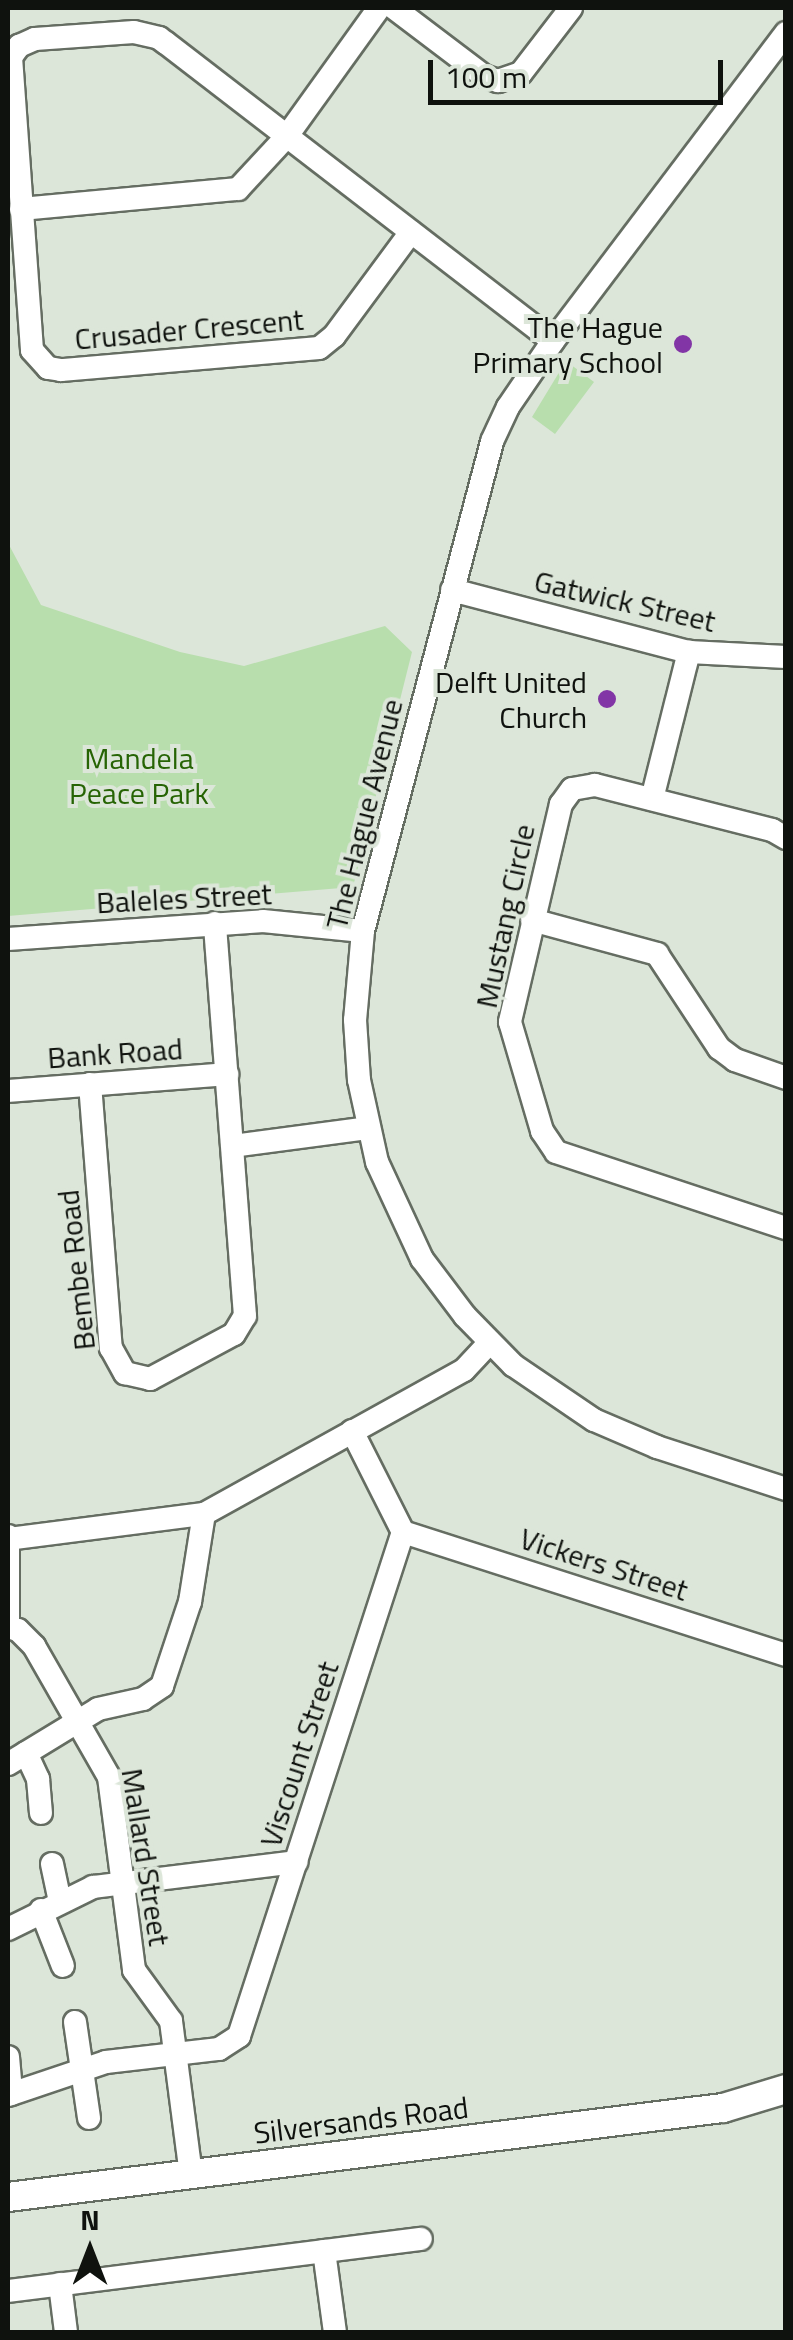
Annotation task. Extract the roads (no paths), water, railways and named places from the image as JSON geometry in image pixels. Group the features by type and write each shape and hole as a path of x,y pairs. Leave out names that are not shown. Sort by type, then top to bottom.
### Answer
{"street":[{"path":"21,209 238,189 286,136 379,8"},
{"path":"394,8 484,76 498,81 522,73 571,8"},
{"name":"Crusader Crescent","path":"411,232 334,336 319,348 61,370 42,364 32,350 9,64 15,51 27,41 134,32 152,35 286,136 553,341"},
{"name":"The Hague Avenue","path":"786,33 553,341 508,407 492,442 363,930 355,1035 368,1128 390,1195 422,1259 489,1342 539,1385 594,1420 657,1447 786,1488"},
{"name":"Gatwick Street","path":"452,590 689,652 786,657"},
{"path":"652,799 689,652"},
{"name":"Mustang Circle","path":"786,838 772,830 589,784 567,793 532,920 510,1022 549,1144 569,1160 786,1228"},
{"path":"532,920 657,954 719,1048 735,1060 786,1078"},
{"name":"Baleles Street","path":"8,939 263,921 363,930"},
{"path":"215,923 233,1146 368,1128"},
{"name":"Bank Road","path":"8,1091 227,1074"},
{"name":"Bembe Road","path":"90,1084 110,1348 120,1368 133,1377 158,1377 234,1334 243,1324 246,1307 233,1146"},
{"path":"8,1627 8,1537 204,1514 464,1370 489,1342"},
{"path":"352,1431 403,1532"},
{"path":"41,1812 38,1780 17,1759 98,1709 148,1697 165,1681 190,1602 204,1514"},
{"name":"Vickers Street","path":"403,1532 786,1655"},
{"name":"Viscount Street","path":"9,2094 84,2068 219,2050 239,2036 403,1532"},
{"name":"Mallard Street","path":"8,1627 34,1646 109,1777 134,1970 140,1984 167,2011 191,2174"},
{"path":"8,1929 93,1887 296,1862"},
{"path":"52,1864 51,1906 63,1966"},
{"path":"75,2022 89,2118"},
{"path":"8,2057 9,2094"},
{"name":"Silversands Road","path":"724,2108 786,2089"},
{"name":"Silversands Road","path":"8,2197 724,2108 786,2109"},
{"path":"8,2291 421,2239"},
{"path":"324,2251 335,2332"},
{"path":"60,2284 66,2332"}],"place":[{"name":"The Hague Primary School","path":"683,344"},
{"name":"Delft United Church","path":"607,699"}],"park label":[{"name":"Mandela Peace Park","path":"139,775"}]}
